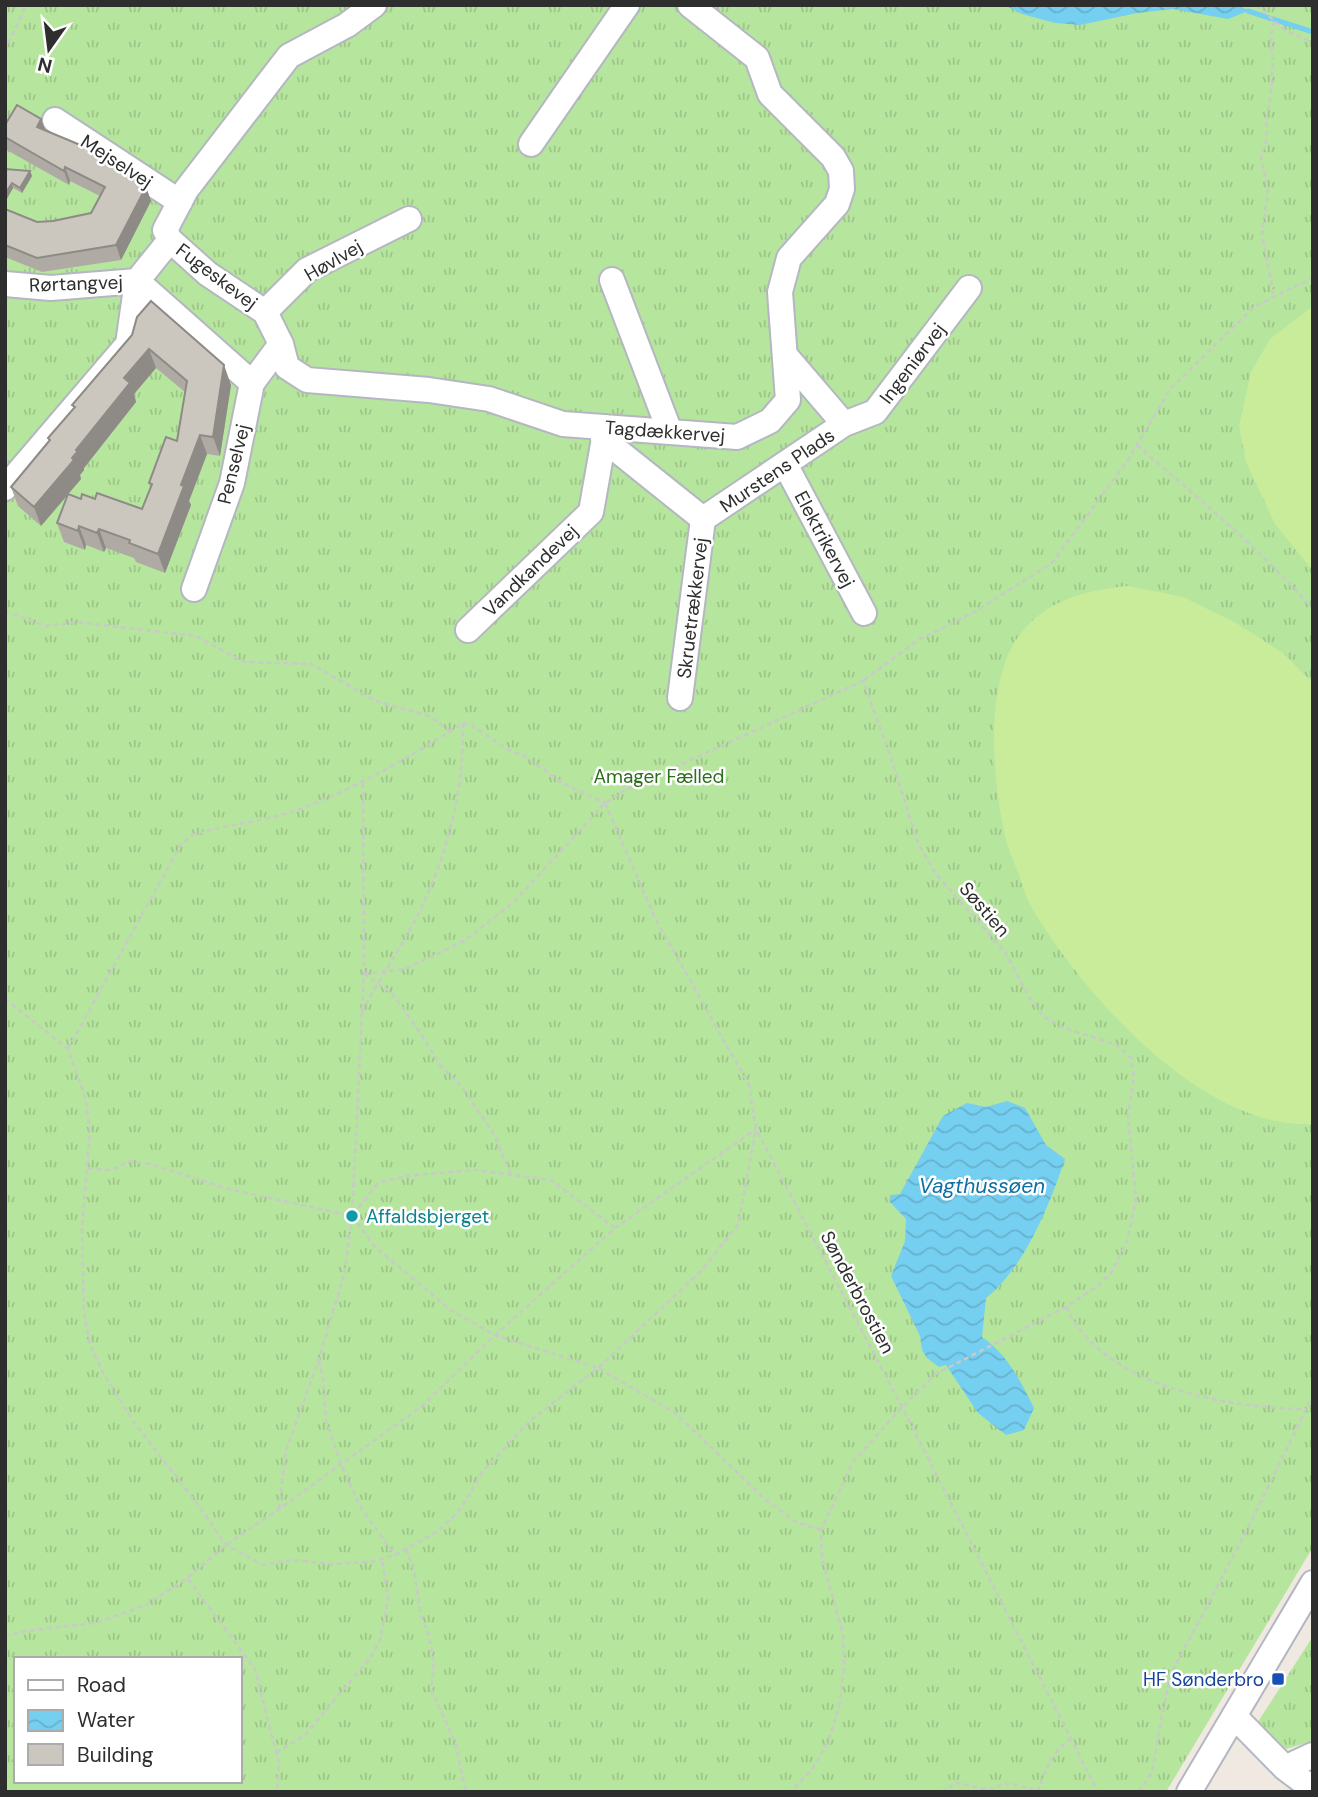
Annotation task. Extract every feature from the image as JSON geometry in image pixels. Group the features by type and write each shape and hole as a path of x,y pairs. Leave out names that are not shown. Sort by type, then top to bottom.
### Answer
{"street":[{"name":"Fugeskevej","path":"374,5 347,25 289,56 187,190 165,230 170,240 208,274 265,312 282,344 287,367 307,380 429,390"},
{"path":"531,144 627,5"},
{"name":"Tagdækkervej","path":"429,390 489,399 563,424 604,433 670,432 737,437 770,421 788,400 780,292 789,258 837,204 842,188 841,172 834,157 770,94 757,58 690,5"},
{"name":"Mejselvej","path":"55,120 180,202"},
{"name":"Høvlvej","path":"265,312 307,270 409,219"},
{"name":"Rørtangvej","path":"5,284 51,288 137,281 170,240"},
{"path":"612,280 670,432"},
{"path":"137,281 252,383"},
{"path":"5,488 128,344 137,281"},
{"name":"Ingeniørvej","path":"844,424 875,412 969,288"},
{"name":"Penselvej","path":"194,589 232,483 252,383 282,344"},
{"name":"Murstens Plads","path":"703,519 844,424 785,355"},
{"name":"Skruetrækkervej","path":"604,433 703,519 680,698"},
{"name":"Vandkandevej","path":"468,630 590,512 604,433"},
{"name":"Elektrikervej","path":"785,464 864,614"},
{"path":"1189,1792 1313,1583"},
{"path":"1234,1716 1299,1782 1313,1755"}],"path":[{"path":"5,51 26,5"},
{"path":"1256,5 1285,30 1313,43"},
{"path":"1274,21 1270,39 1273,62 1266,120 1267,138 1261,157 1268,191 1262,234 1274,296"},
{"path":"364,974 405,969 464,941 514,902 605,803 625,790 863,681 918,640 976,611 1052,563 1137,444 1170,389 1255,306 1313,278"},
{"path":"1137,444 1212,510 1313,609"},
{"path":"5,611 46,626 76,622 196,636 244,662 311,664 376,701 429,716 450,731"},
{"name":"Søstien","path":"821,1530 853,1462 936,1374 1066,1307 1096,1287 1112,1272 1127,1241 1136,1199 1128,1116 1134,1077 1131,1058 1117,1045 1064,1028 1043,1016 1029,997 1005,953 935,873 918,843 863,681"},
{"path":"68,1049 181,844 192,835 294,811 362,783 415,754 463,723 526,757 564,784 605,803"},
{"path":"362,1013 425,900 450,836 463,745 463,723"},
{"path":"279,1509 286,1450 345,1271 352,1216 364,974 362,783"},
{"name":"Sønderbrostien","path":"605,803 656,920 750,1085 756,1129 902,1407 1098,1792"},
{"path":"364,974 392,993 440,1065 462,1087 493,1133 511,1175"},
{"path":"5,999 68,1049 85,1097 90,1130 82,1227 83,1313 90,1345 102,1371 133,1421 226,1545 263,1565 293,1560 331,1564 371,1562 394,1555 437,1532 459,1511 483,1471 531,1420 598,1368 700,1272 738,1225 756,1129"},
{"path":"5,1636 26,1630 94,1623 146,1605 187,1578 226,1545 422,1406 495,1335 615,1227 756,1129"},
{"path":"86,1168 107,1170 128,1161 150,1164 232,1190 352,1216 375,1248 452,1311 495,1335 598,1368 674,1412 765,1500 796,1522 821,1530 822,1558 843,1634 844,1668 839,1707 828,1742 812,1769 791,1792"},
{"path":"352,1216 378,1183 405,1176 474,1170 551,1180 615,1227"},
{"path":"1066,1307 1080,1331 1096,1346 1116,1361 1149,1379 1187,1394 1246,1405 1306,1409"},
{"path":"318,1359 323,1379 326,1421 341,1465 360,1506 394,1555"},
{"path":"1139,1792 1152,1772 1171,1674 1246,1532 1313,1395"},
{"path":"406,1549 414,1570 421,1616 429,1636 434,1663 431,1689 453,1735 466,1792"},
{"path":"276,1753 305,1735 370,1658 380,1640 388,1600 382,1559"},
{"path":"187,1578 255,1669 279,1764 277,1792"},
{"path":"941,1792 957,1783 989,1790 1003,1784 1012,1784 1038,1791 1044,1771 1055,1750 1071,1738"}],"green space":[{"name":"Amager Fælled","path":"5,5 1313,5 1313,1547 1166,1792 5,1792"},
{"path":"1313,306 1313,571 1275,524 1246,462 1239,426 1251,372 1270,339"},
{"path":"1128,586 1183,597 1236,623 1283,653 1313,683 1313,1124 1272,1120 1230,1105 1190,1082 1151,1051 1115,1017 1055,944 1031,906 1008,846 1000,812 994,726 1003,670 1013,646 1027,626 1049,608 1086,593"},
{"path":"1313,1636 1313,1741 1286,1749 1273,1742 1256,1725"}],"water":[{"path":"1004,5 1239,5 1248,11 1228,19 1173,9 1137,13 1080,25 1055,23 1022,14"},
{"name":"Vagthussøen","path":"1007,1101 1025,1108 1046,1145 1065,1159 1043,1215 1024,1253 1013,1270 986,1298 982,1337 1006,1360 1034,1408 1024,1430 1006,1435 978,1413 946,1365 939,1367 927,1358 922,1350 920,1336 891,1276 905,1241 906,1219 890,1202 891,1195 900,1194 943,1116 967,1103 986,1107"}],"building":[{"path":"17,105 41,119 37,127 85,147 146,187 116,245 37,258 5,245 5,209 37,222 91,213 105,187 65,167 64,171 5,137 5,125"},
{"path":"5,169 30,171 20,188 12,183 5,194"},
{"path":"151,301 224,365 213,437 200,435 158,554 99,529 97,533 79,526 78,531 57,523 68,494 81,499 82,494 95,499 97,493 142,509 166,437 177,441 187,381 149,349 124,378 130,383 76,450 78,451 72,458 74,460 34,507 11,487 75,407 72,405 132,335 137,317"}],"waterway":[{"path":"1248,11 1313,32"}],"place":[{"name":"Affaldsbjerget","path":"352,1216"},
{"name":"HF Sønderbro","path":"1278,1679"}]}
